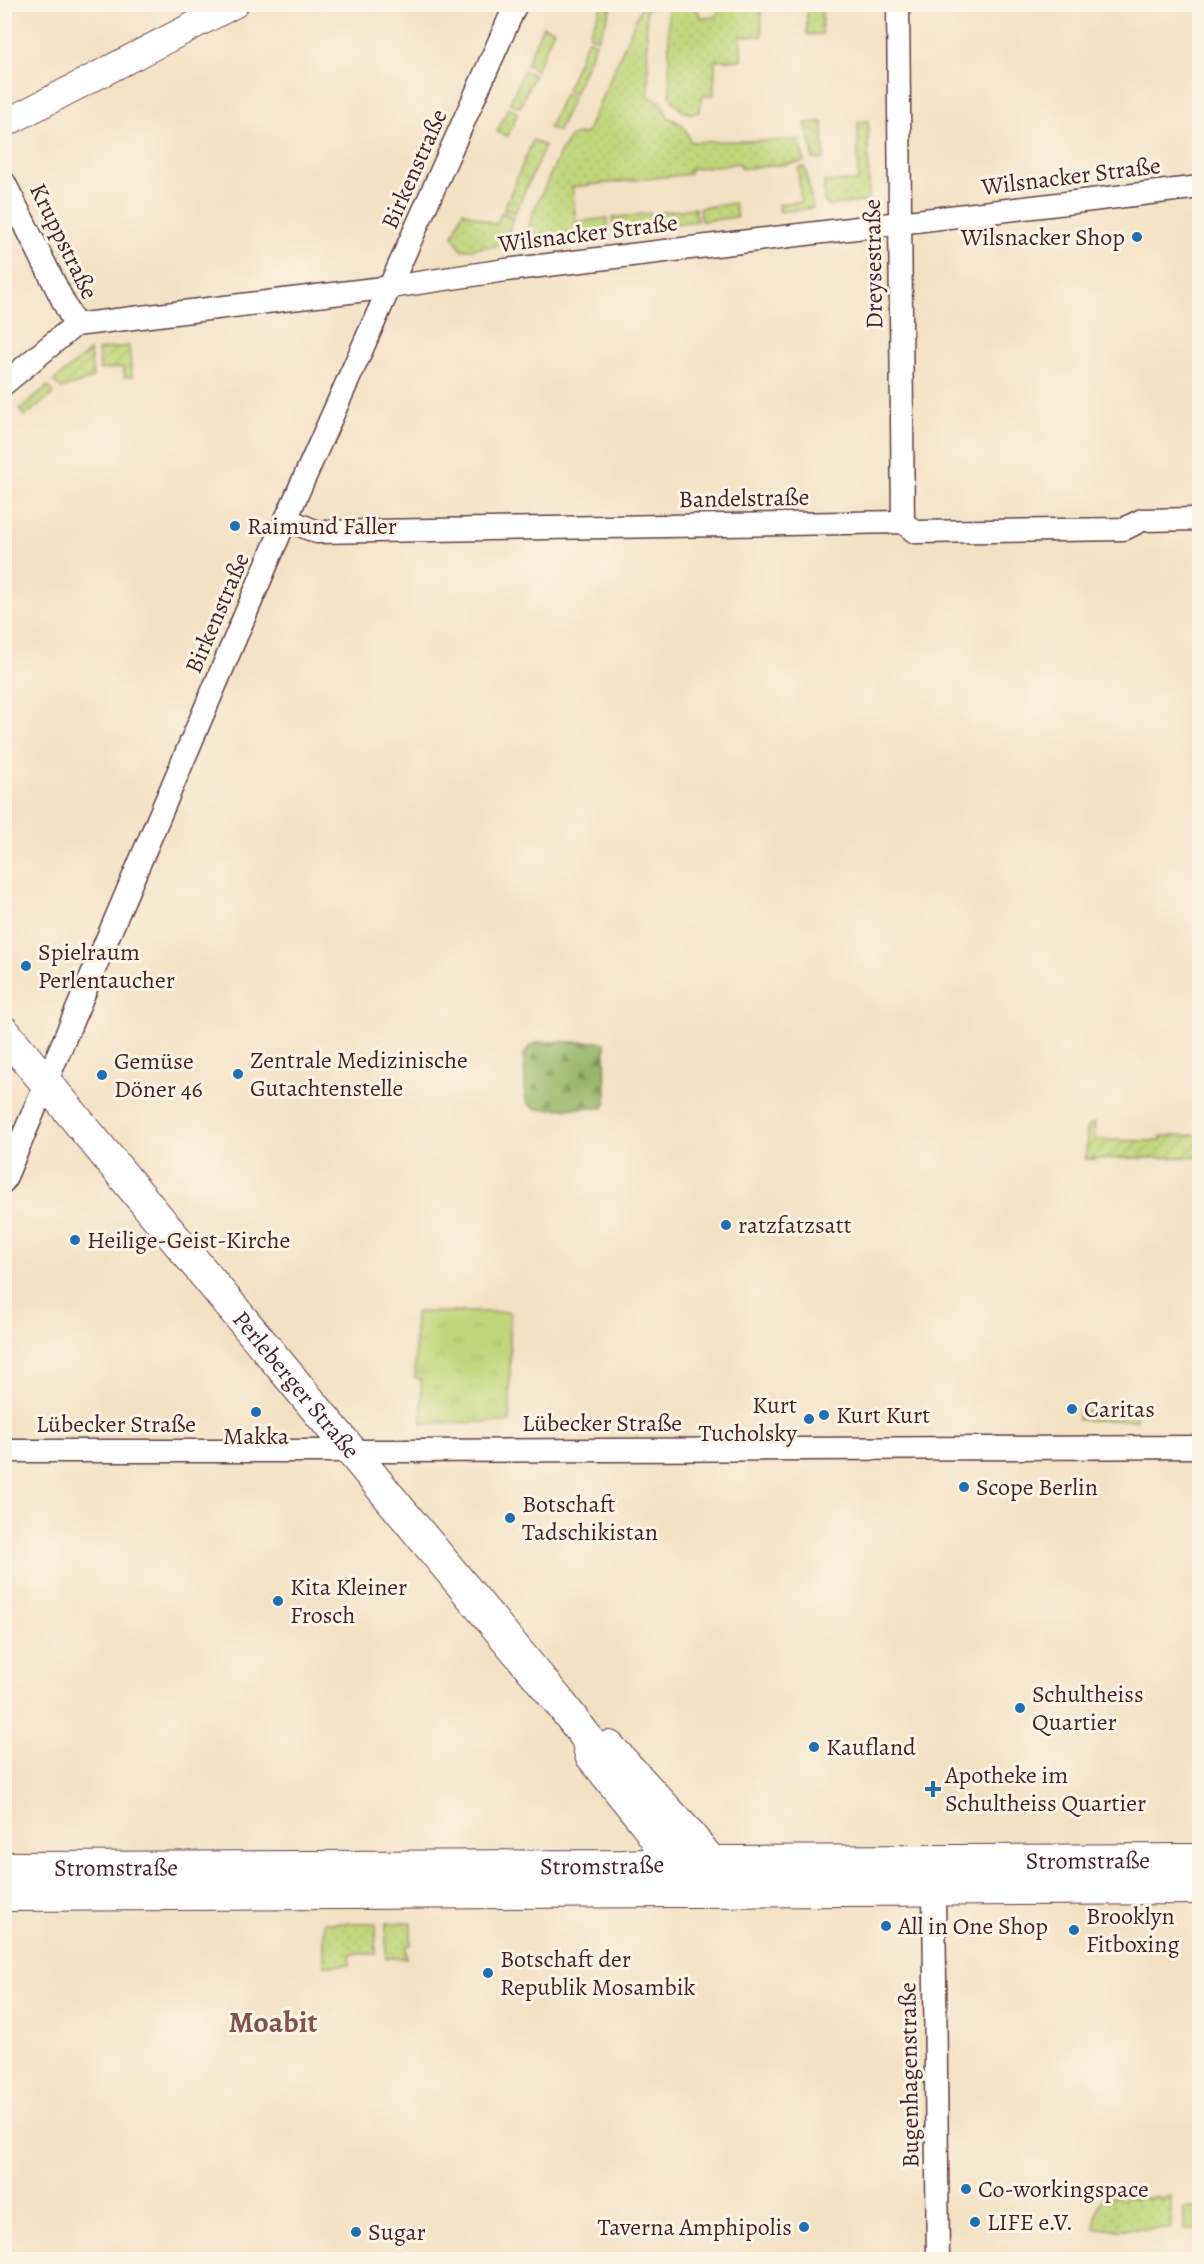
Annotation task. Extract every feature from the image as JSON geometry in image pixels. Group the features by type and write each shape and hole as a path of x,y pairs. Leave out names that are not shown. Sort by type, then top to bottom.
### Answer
{"main road":[{"name":"Perleberger Straße","path":"4,1032 534,1671 587,1738 591,1755 645,1822 674,1877"},
{"name":"Perleberger Straße","path":"587,1738 603,1740 686,1831 711,1876"},
{"name":"Stromstraße","path":"4,1895 1200,1860"},
{"name":"Stromstraße","path":"4,1868 623,1866 674,1877"},
{"name":"Stromstraße","path":"711,1876 934,1889 1200,1888"}],"street":[{"path":"4,124 235,4"},
{"name":"Birkenstraße","path":"4,1181 286,519 516,4"},
{"name":"Dreysestraße","path":"898,4 903,522"},
{"name":"Kruppstraße","path":"4,182 75,325"},
{"name":"Wilsnacker Straße","path":"75,325 391,287 506,270 1200,187"},
{"path":"4,384 75,325"},
{"name":"Bandelstraße","path":"286,519 317,532 903,522 915,532 1124,529 1142,519 1200,519"},
{"name":"Lübecker Straße","path":"4,1451 1200,1446"},
{"name":"Bugenhagenstraße","path":"934,1889 938,2259"}],"green space":[{"path":"602,5 612,7 598,39 589,35"},
{"path":"642,5 659,5 660,7 646,9 649,97 660,101 668,117 683,125 691,142 800,140 804,162 741,169 740,163 690,169 690,174 572,187 576,222 607,218 608,232 528,241 528,229 532,215 562,149 572,135 586,134"},
{"path":"668,5 696,5 701,18 716,17 721,5 761,5 762,36 741,36 741,60 715,60 714,95 703,96 699,112 690,113 682,110 670,96"},
{"path":"807,5 822,5 822,34 807,35"},
{"path":"543,26 554,30 536,70 526,65"},
{"path":"588,39 596,43 574,94 566,90"},
{"path":"523,71 534,75 520,107 510,103"},
{"path":"564,94 573,97 558,131 549,128"},
{"path":"508,108 518,113 508,136 497,132"},
{"path":"868,121 869,201 828,206 824,200 824,182 858,181 858,122"},
{"path":"823,122 824,159 813,159 805,123"},
{"path":"533,140 545,146 515,213 504,209"},
{"path":"805,167 813,208 780,212 779,204 801,202 798,168"},
{"path":"734,203 737,217 701,221 699,208"},
{"path":"695,208 697,221 657,226 655,213"},
{"path":"463,211 496,225 502,212 513,217 510,228 512,244 462,250 453,236"},
{"path":"651,213 652,227 614,232 612,218"},
{"path":"129,346 132,377 125,377 123,367 100,370 98,350"},
{"path":"90,351 93,378 61,389 54,381"},
{"path":"48,386 54,393 25,416 19,409"},
{"path":"538,1042 602,1042 605,1044 606,1104 603,1108 536,1109 527,1103 524,1055 530,1046"},
{"path":"1095,1123 1095,1140 1161,1141 1161,1136 1199,1135 1199,1157 1086,1159 1087,1127"},
{"path":"415,1312 510,1312 510,1422 422,1423 421,1379 415,1378"},
{"path":"1136,1405 1136,1420 1078,1420 1078,1411 1092,1411 1093,1406"},
{"path":"324,1923 376,1923 376,1954 350,1954 350,1965 324,1965"},
{"path":"386,1923 411,1923 411,1945 406,1946 406,1958 386,1958"},
{"path":"1112,2196 1123,2201 1125,2197 1136,2200 1138,2197 1144,2197 1149,2200 1151,2197 1158,2197 1163,2201 1165,2197 1171,2197 1171,2229 1095,2229 1099,2205 1103,2198 1109,2200"},
{"path":"1184,2208 1199,2208 1199,2229 1184,2229"}],"place":[{"name":"Wilsnacker Shop","path":"1137,237"},
{"name":"Raimund Faller","path":"235,526"},
{"name":"Spielraum Perlentaucher","path":"26,966"},
{"name":"Zentrale Medizinische Gutachtenstelle","path":"238,1074"},
{"name":"Gemüse Döner 46","path":"102,1075"},
{"name":"ratzfatzsatt","path":"726,1225"},
{"name":"Heilige-Geist-Kirche","path":"75,1240"},
{"name":"Caritas","path":"1072,1409"},
{"name":"Makka","path":"256,1412"},
{"name":"Kurt Kurt","path":"824,1415"},
{"name":"Kurt Tucholsky","path":"809,1419"},
{"name":"Scope Berlin","path":"964,1487"},
{"name":"Botschaft Tadschikistan","path":"510,1518"},
{"name":"Kita Kleiner Frosch","path":"278,1601"},
{"name":"Schultheiss Quartier","path":"1020,1708"},
{"name":"Kaufland","path":"814,1747"},
{"name":"Apotheke im Schultheiss Quartier","path":"933,1789"},
{"name":"All in One Shop","path":"886,1926"},
{"name":"Brooklyn Fitboxing","path":"1074,1930"},
{"name":"Botschaft der Republik Mosambik","path":"488,1973"},
{"name":"Co-workingspace","path":"966,2189"},
{"name":"LIFE e.V.","path":"975,2222"},
{"name":"Taverna Amphipolis","path":"804,2227"},
{"name":"Sugar","path":"356,2232"}],"district":[{"name":"Moabit","path":"273,2022"}]}
